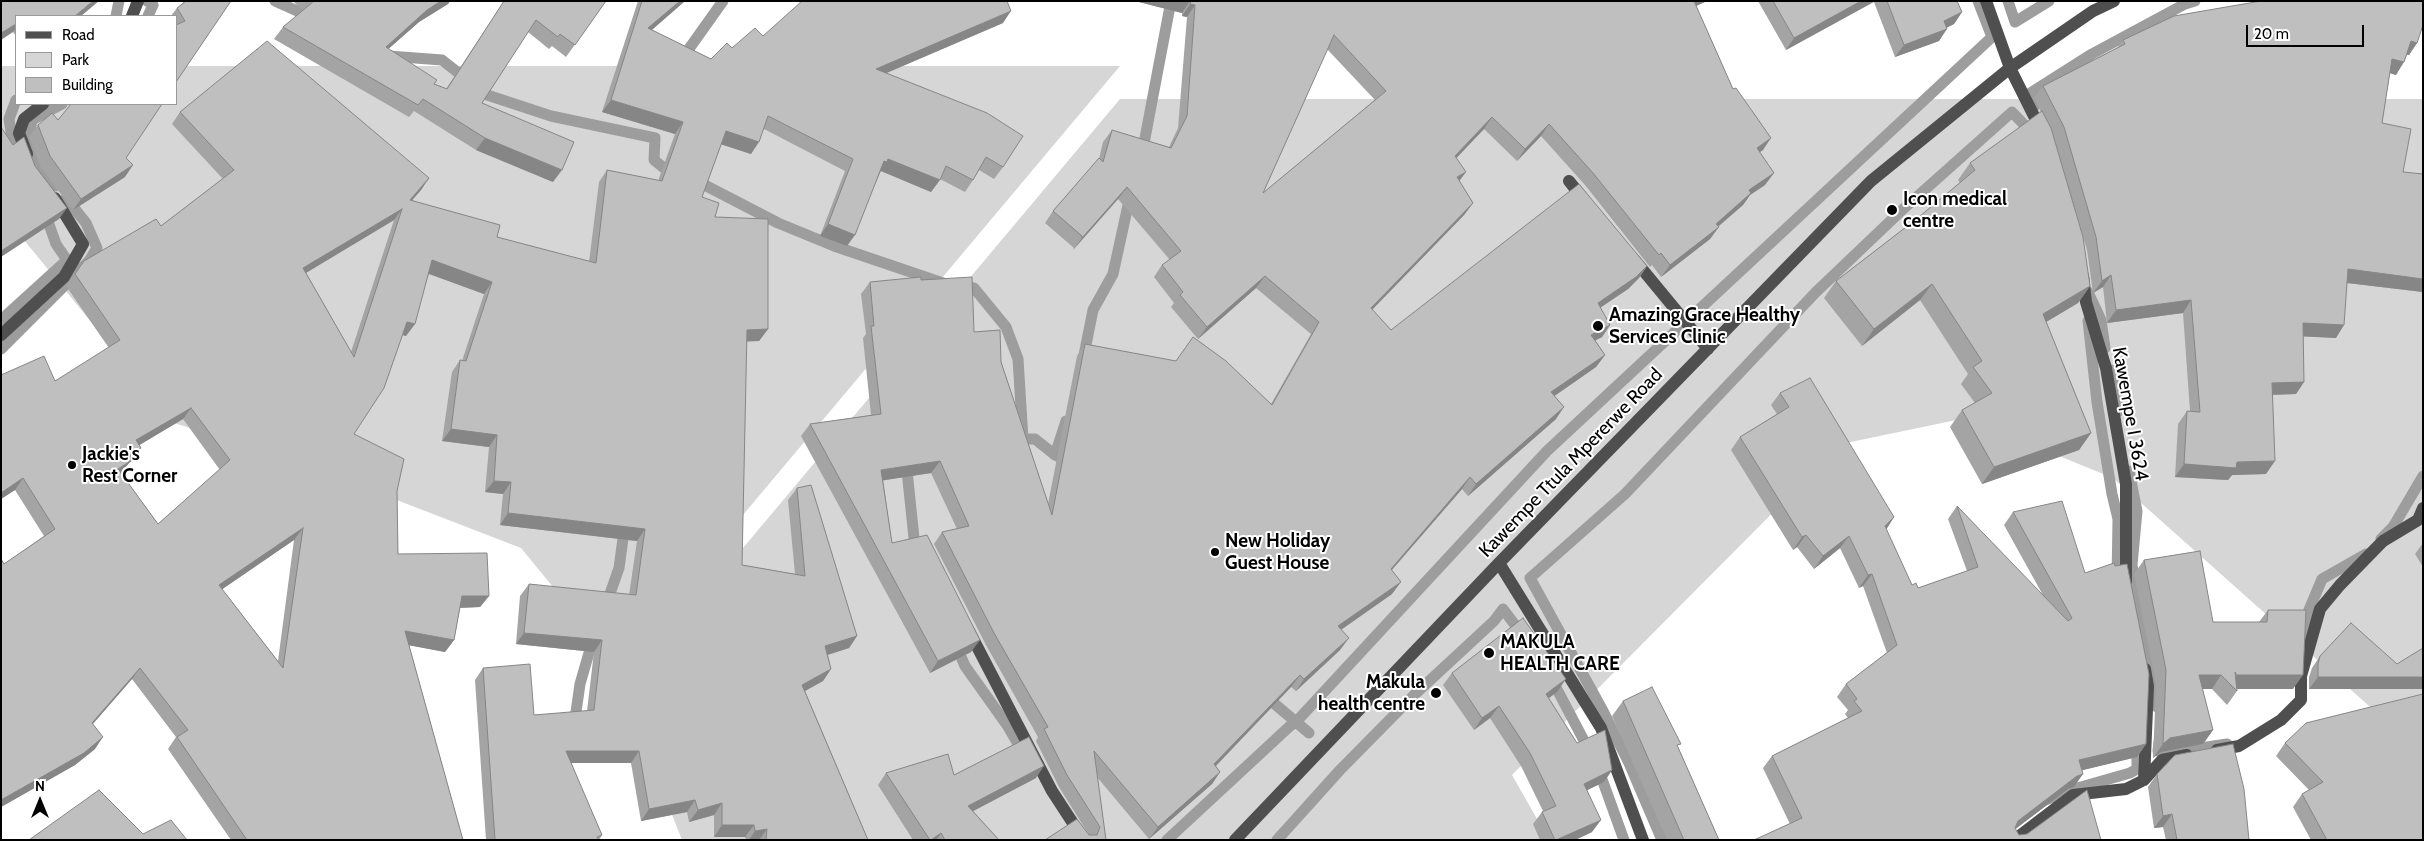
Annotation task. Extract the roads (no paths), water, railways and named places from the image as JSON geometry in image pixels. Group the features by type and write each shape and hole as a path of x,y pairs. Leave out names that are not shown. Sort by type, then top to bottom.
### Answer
{"street":[{"path":"132,15 138,1"},
{"path":"1986,1 2010,68 2047,142"},
{"name":"Kawempe Ttula Mpererwe Road","path":"1235,840 1499,563 1871,181 2010,68 2093,11 2114,1"},
{"path":"31,164 19,133 24,119 42,105"},
{"path":"1569,181 1594,212"},
{"path":"1,335 64,277 83,244 46,187"},
{"path":"1626,250 1708,349"},
{"name":"Kawempe I 3624","path":"2080,260 2086,302 2106,368 2126,484 2126,583 2128,592"},
{"path":"2014,840 2073,795 2126,789 2144,780 2162,760 2239,746 2281,720 2301,700 2302,676 2320,609 2340,585 2383,541 2418,520 2423,508"},
{"path":"1499,563 1601,728 1643,840"},
{"path":"962,618 1052,791 1084,840"},
{"path":"2142,658 2148,686 2144,780"}],"waterway":[{"path":"116,15 119,1"},
{"path":"147,1 153,5 148,15"},
{"path":"275,1 315,19"},
{"path":"681,60 723,1"},
{"path":"1142,154 1171,1"},
{"path":"1167,840 1296,722 1547,451 1992,37 1978,1"},
{"path":"2008,1 2015,22 2049,1"},
{"path":"2034,107 2029,94 2092,54 2185,4 2195,1"},
{"path":"389,56 442,60 465,78 472,90 551,116 655,138 654,160 669,172 675,174"},
{"path":"15,103 9,119 14,151 17,158"},
{"path":"55,186 41,169 28,142 32,120 60,105"},
{"path":"1662,840 1629,763 1603,711 1530,578 1625,494 1816,292 1901,211 2012,112 2033,134"},
{"path":"693,179 778,223 834,246 943,283"},
{"path":"1083,360 1093,310 1113,274 1130,196"},
{"path":"1,349 89,261 97,248 86,223 66,198"},
{"path":"1,320 67,260 56,244 45,213"},
{"path":"959,286 974,288 1006,327 1018,359 1023,439 1035,439 1055,455 1070,462"},
{"path":"2088,292 2101,320 2105,348"},
{"path":"2088,321 2097,402 2118,519 2117,580"},
{"path":"2111,370 2119,411"},
{"path":"1055,455 1066,421"},
{"path":"906,461 914,538 919,551"},
{"path":"2129,471 2137,511 2132,565 2157,707"},
{"path":"2381,539 2393,527 2423,476"},
{"path":"606,605 619,568 625,524"},
{"path":"2302,647 2309,610 2322,579 2366,554"},
{"path":"1277,840 1340,770 1413,696 1494,621 1503,609 1524,637"},
{"path":"574,726 580,684 593,639"},
{"path":"955,643 965,666 1007,725 1024,754"},
{"path":"1551,678 1590,752"},
{"path":"1263,694 1309,733"},
{"path":"2045,800 2130,773 2137,769 2137,742"},
{"path":"2159,742 2158,751 2174,752 2227,744"},
{"path":"1598,768 1624,840"}],"place":[{"name":"Icon medical centre","path":"1892,210"},
{"name":"Amazing Grace Healthy Services Clinic","path":"1598,326"},
{"name":"Jackie's Rest Corner","path":"72,465"},
{"name":"New Holiday Guest House","path":"1215,552"},
{"name":"MAKULA HEALTH CARE","path":"1489,653"},
{"name":"Makula health centre","path":"1436,693"}]}
